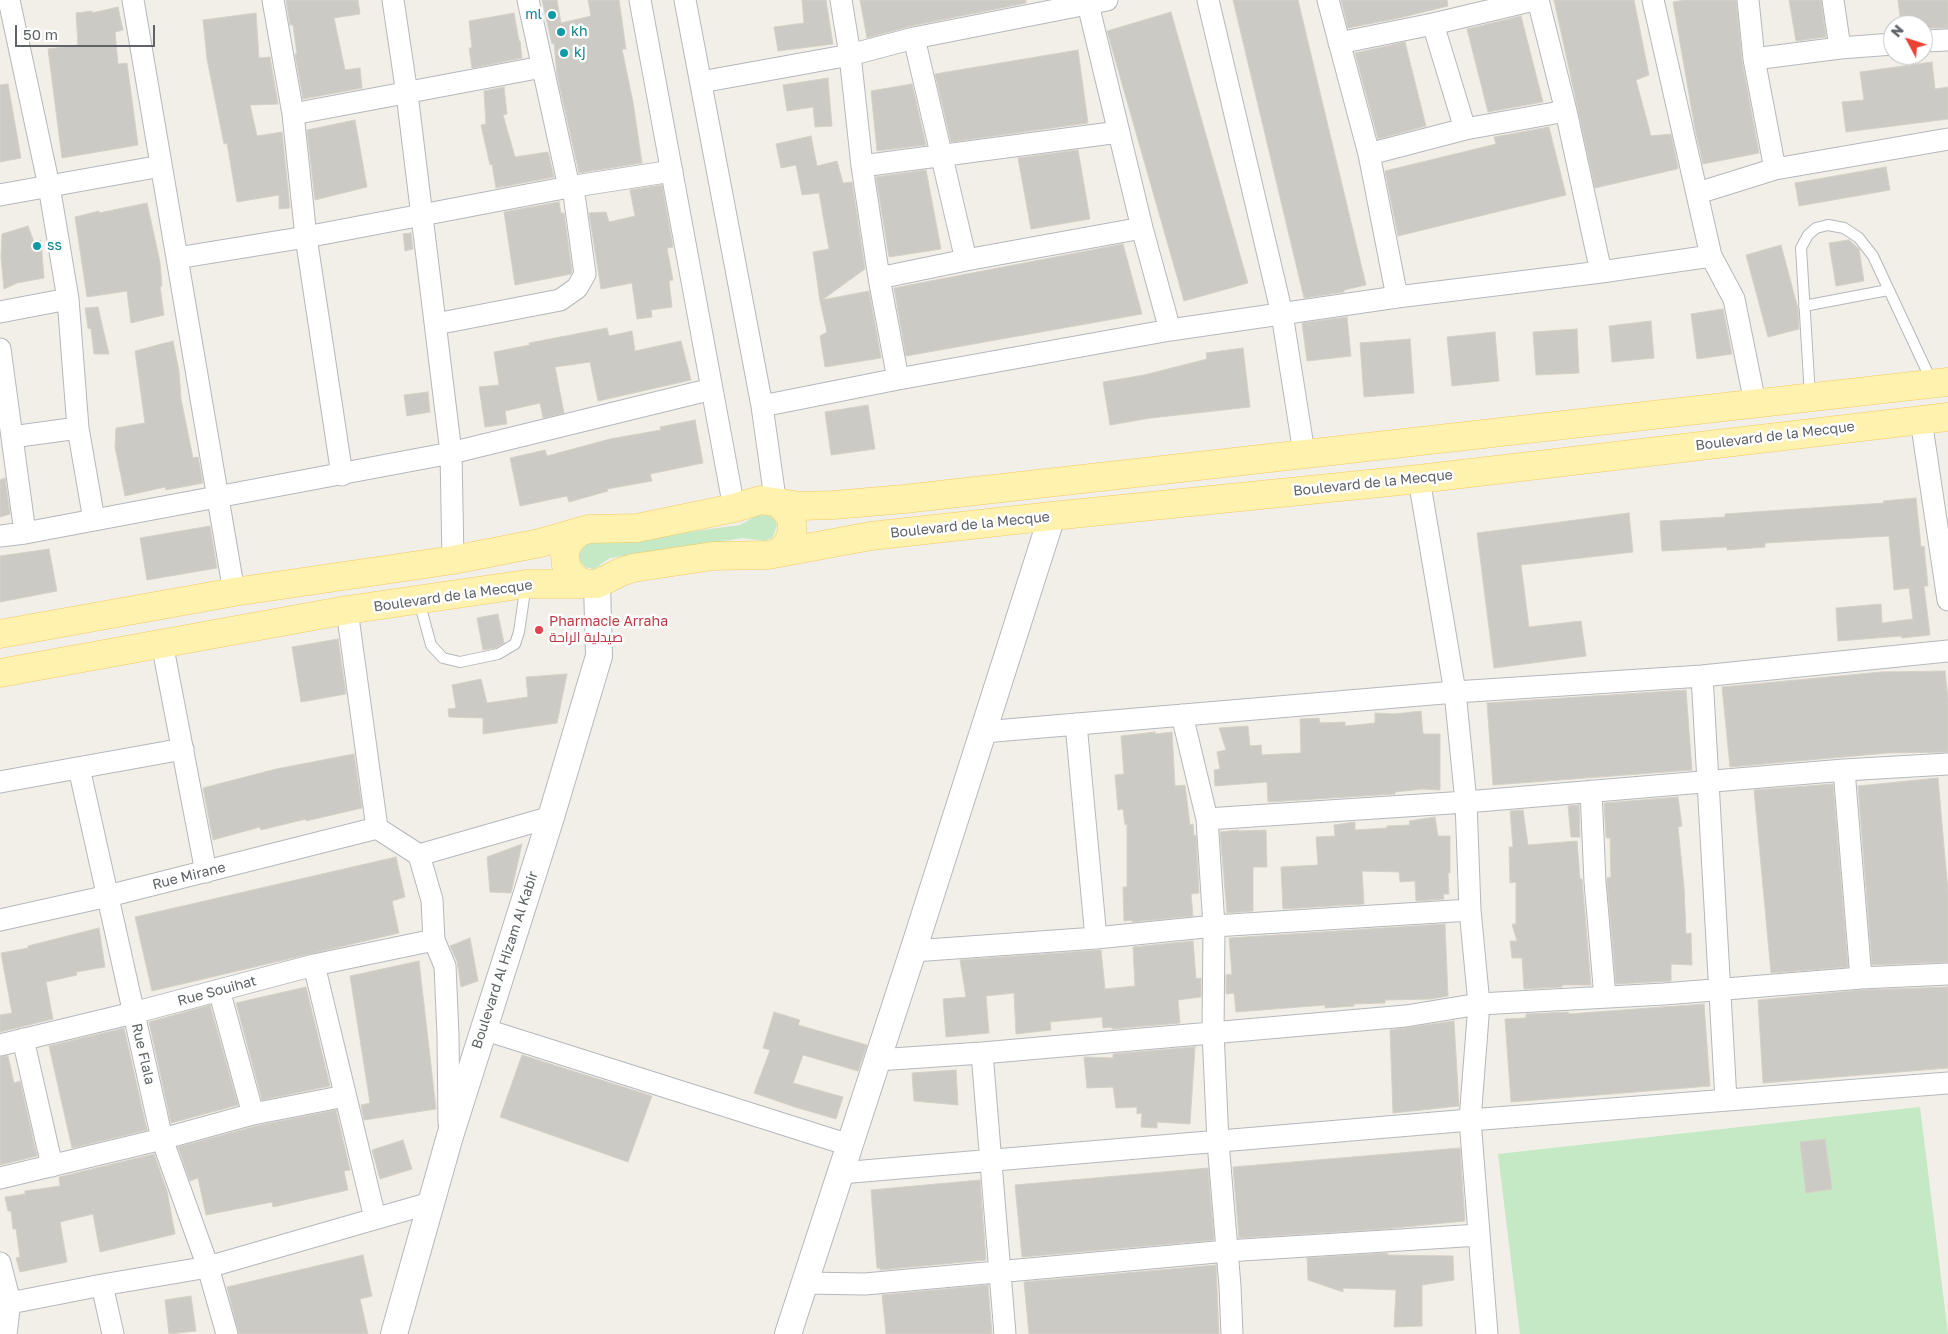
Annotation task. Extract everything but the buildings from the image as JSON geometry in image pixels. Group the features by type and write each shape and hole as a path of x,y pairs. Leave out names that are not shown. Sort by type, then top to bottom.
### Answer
{"main road":[{"path":"0,634 234,592 454,560 540,542 589,529 637,528 734,508 761,500 801,506 904,499 1940,382"},
{"name":"Boulevard de la Mecque","path":"0,673 347,610 526,584 592,584 633,568 713,556 768,555 871,536 1419,479 1948,417"},
{"path":"768,555 784,548 792,532 790,515 778,503"},
{"path":"580,532 572,538 567,546 565,555 566,565 570,573 577,580 592,584"}],"street":[{"path":"0,2 9,0 49,186 68,298 78,428 94,520"},
{"path":"133,0 234,592"},
{"path":"273,0 293,114 306,237 342,475"},
{"path":"393,0 423,216 451,453 454,560"},
{"path":"436,324 560,300 577,288 585,274 571,187 528,0"},
{"path":"640,0 734,508"},
{"path":"685,0 762,406 772,478 778,503"},
{"path":"841,0 850,55 862,166 879,278 898,379"},
{"path":"1208,0 1282,314 1304,453"},
{"path":"1328,0 1369,154 1397,297"},
{"path":"1339,43 1536,0 1566,111 1602,272"},
{"path":"1653,0 1711,256 1734,299 1755,403"},
{"path":"1748,0 1754,59 1775,169"},
{"path":"1833,0 1840,48"},
{"path":"701,82 850,55 914,38 1094,1 1119,132 1142,228 1170,330"},
{"path":"1433,24 1465,129"},
{"path":"914,38 966,260"},
{"path":"1933,41 1948,40"},
{"path":"1754,59 1883,45"},
{"path":"293,114 542,67"},
{"path":"1369,154 1465,129 1566,111"},
{"path":"862,166 1119,132"},
{"path":"1698,193 1775,169 1948,139"},
{"path":"0,195 161,166"},
{"path":"177,258 423,216 571,187 672,171"},
{"path":"879,278 1142,228"},
{"path":"762,406 898,379 1170,330 1397,297 1602,272 1711,256"},
{"path":"0,312 68,298"},
{"path":"0,348 25,534"},
{"path":"0,536 25,534 451,453 712,389"},
{"path":"1921,420 1948,600"},
{"path":"12,437 78,428"},
{"path":"1419,479 1455,692 1466,802 1470,910 1479,1004 1470,1120 1484,1334"},
{"path":"788,1334 1052,516"},
{"name":"Boulevard Al Hizam Al Kabir","path":"394,1334 450,1136 551,817 599,656 592,584"},
{"path":"347,610 377,828 419,855 432,900 434,940 445,966 450,1136"},
{"path":"162,643 206,872"},
{"path":"983,732 1455,692 1702,676 1948,652"},
{"path":"1702,676 1726,1100"},
{"path":"1182,715 1207,819 1214,926 1213,1032 1218,1142 1232,1334"},
{"path":"1076,724 1096,938"},
{"path":"0,782 182,749"},
{"path":"1207,819 1466,802 1844,770 1948,764"},
{"name":"Rue Flala","path":"79,768 162,1139 208,1267 227,1334"},
{"path":"1844,770 1862,978"},
{"path":"1591,791 1595,882 1605,998"},
{"path":"419,855 551,817"},
{"name":"Rue Mirane","path":"0,920 108,896 377,828"},
{"path":"913,951 1096,938 1214,926 1470,910"},
{"name":"Rue Souihat","path":"0,1045 133,1014 314,965 434,940"},
{"path":"314,965 375,1218"},
{"path":"877,1060 982,1053 1406,1016 1479,1004 1605,998 1862,978 1948,974"},
{"path":"219,990 252,1114"},
{"path":"483,1028 849,1144"},
{"path":"23,1039 52,1166"},
{"path":"982,1053 1005,1334"},
{"path":"840,1173 1470,1120 1948,1083"},
{"path":"0,1178 162,1139 252,1114 345,1096"},
{"path":"5,1303 102,1284 208,1267 430,1203"},
{"path":"804,1283 865,1284 1000,1270 1227,1251 1479,1235"},
{"path":"0,1262 5,1303 6,1334"},
{"path":"102,1284 113,1334"}],"lane":[{"path":"1810,397 1801,248 1808,236 1816,228 1828,225 1844,228 1859,238 1873,256 1888,290 1940,382"},
{"path":"1804,306 1888,290"},
{"path":"418,600 431,644 443,658 460,662 498,654 515,644 519,632 526,584"}],"green space":[{"path":"760,514 769,515 775,520 777,525 773,537 765,541 743,538 610,558 594,569 585,567 579,560 579,551 584,544 593,542 607,543 740,525"},
{"path":"1920,1107 1948,1334 1520,1334 1498,1154"}],"place":[{"name":"ml","path":"552,15"},
{"name":"kh","path":"561,32"},
{"name":"kj","path":"564,53"},
{"name":"ss","path":"37,246"},
{"name":"Pharmacie Arraha صيدلية الراحة","path":"539,630"}]}
